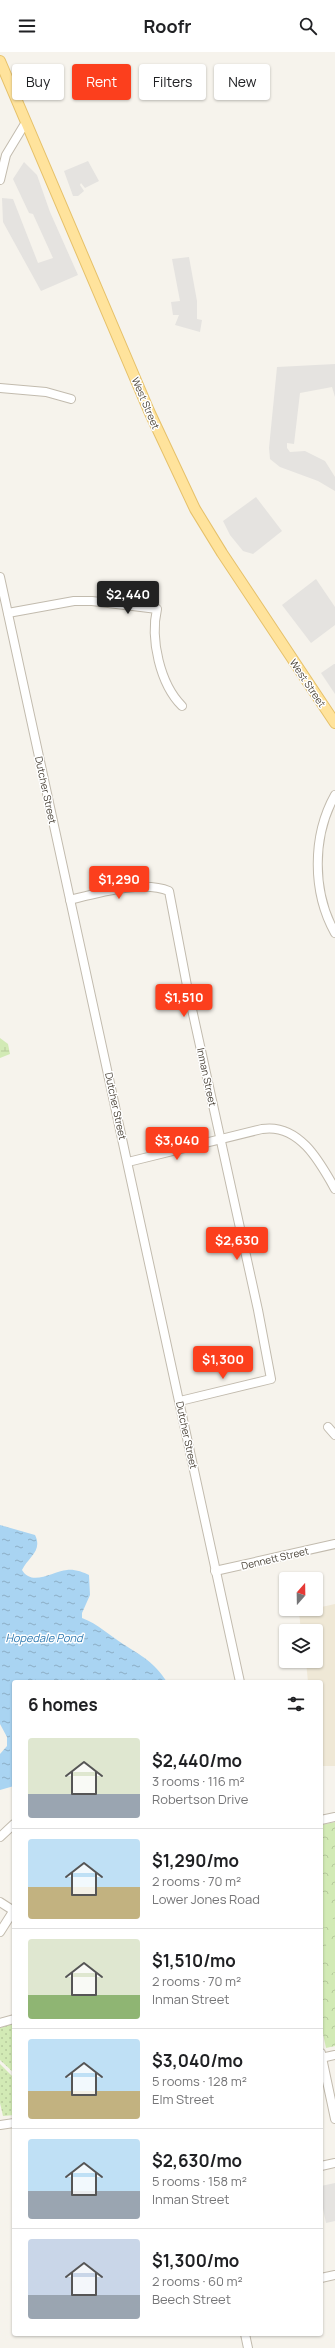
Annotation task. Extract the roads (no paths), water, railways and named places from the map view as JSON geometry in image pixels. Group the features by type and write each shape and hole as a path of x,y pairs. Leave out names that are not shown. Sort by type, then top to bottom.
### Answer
{"main road":[{"name":"West Street","path":"0,61 149,412 195,508 226,560 335,723"}],"street":[{"path":"0,180 6,155 26,122"},
{"path":"0,388 46,392 71,399"},
{"name":"Dutcher Street","path":"0,577 240,1680"},
{"path":"8,613 74,601 92,601 157,609 154,628 161,662 171,692 182,706"},
{"path":"335,795 320,833 318,872 322,898 329,923 335,933"},
{"name":"Inman Street","path":"70,900 129,889 158,887 169,892 188,991 258,1310 271,1379 180,1401"},
{"path":"128,1162 221,1141 266,1128 286,1132 297,1138 311,1152 335,1189"},
{"path":"328,1427 335,1435"},
{"name":"Dennett Street","path":"215,1572 335,1544"},
{"path":"323,1820 335,1817"},
{"path":"0,1837 12,1826"},
{"path":"0,1902 12,1910"},
{"path":"0,1932 12,1914"},
{"path":"0,2024 12,2020"},
{"path":"323,2057 335,2055"},
{"path":"323,2066 335,2119"},
{"path":"0,2126 12,2123"},
{"path":"323,2166 335,2163"},
{"path":"323,2278 335,2275"},
{"path":"245,2336 248,2348"}],"water":[{"name":"Hopedale Pond","path":"0,1525 35,1535 37,1541 36,1550 22,1570 26,1575 37,1578 70,1570 89,1575 90,1595 82,1613 82,1618 98,1626 147,1660 157,1669 166,1680 12,1680 12,1787 0,1790 0,1754 7,1746 7,1737 0,1724"}]}
